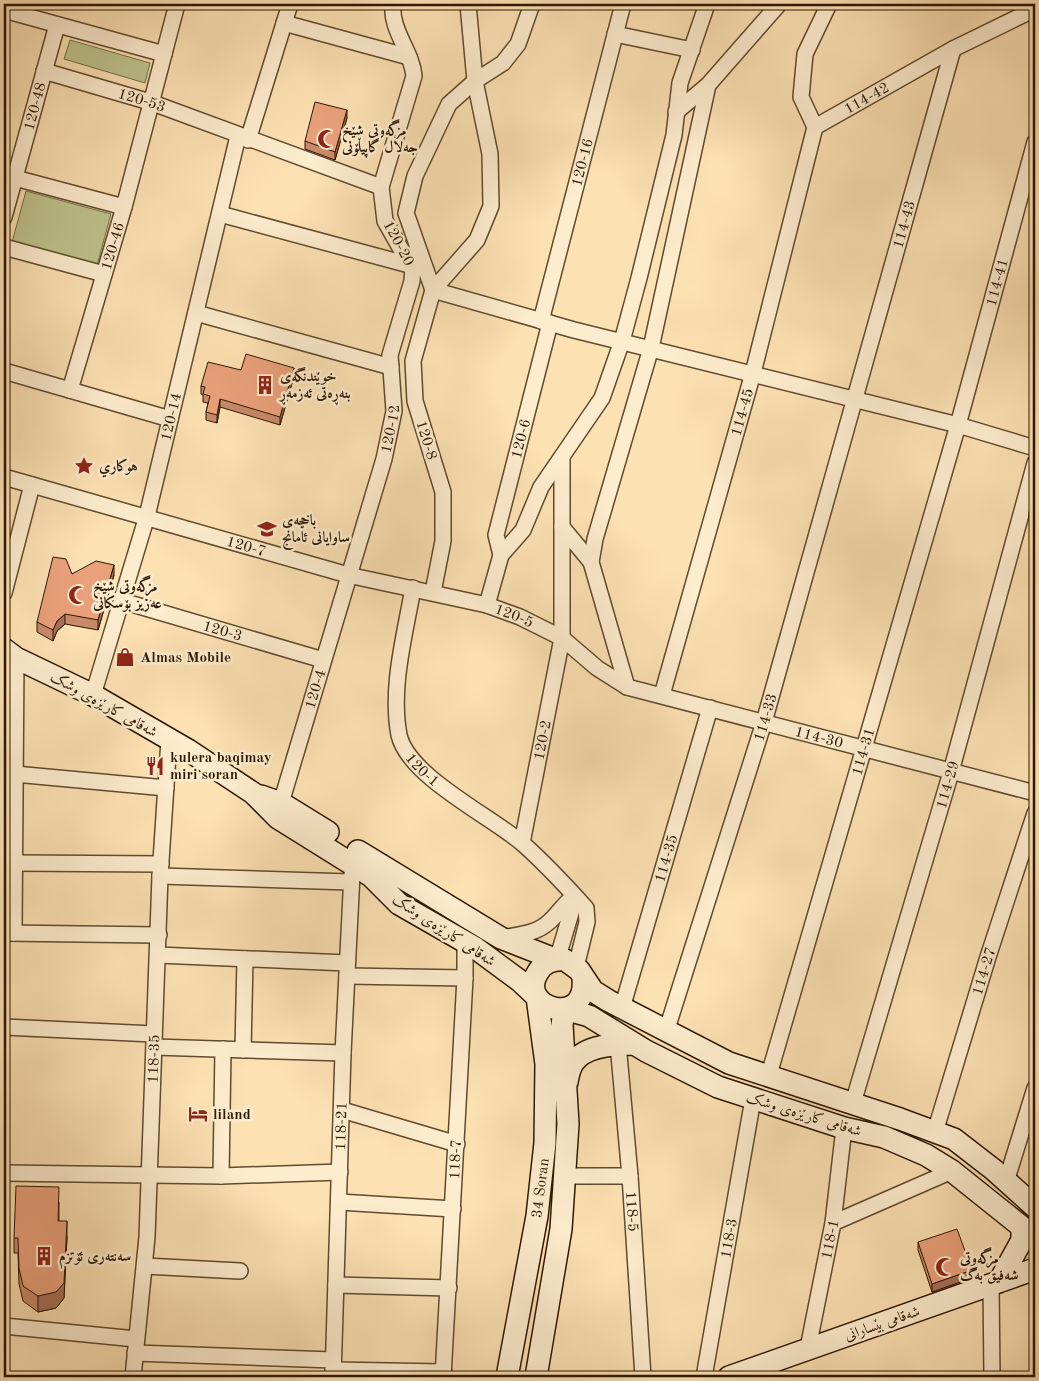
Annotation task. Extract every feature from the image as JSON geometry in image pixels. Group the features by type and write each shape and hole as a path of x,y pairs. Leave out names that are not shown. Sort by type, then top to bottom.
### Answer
{"main road":[{"name":"شەقامی کارێزەی وشک","path":"10,653 93,695 169,740 253,794 278,818 371,876 390,882"},
{"name":"شەقامی کارێزەی وشک","path":"253,794 281,803 390,882 501,938 572,968 593,991 666,1032 729,1063 768,1078 853,1103 954,1139 1035,1207"},
{"name":"شەقامی کارێزەی وشک","path":"390,882 398,904 465,942 520,981 537,997"},
{"path":"548,962 572,968 582,995 578,1001 564,1009 548,1007 537,997 534,990 536,974 548,962"},
{"name":"34 Soran","path":"507,1377 536,1216 545,1143 546,1064 537,997"},
{"name":"شەقامی کارێزەی وشک","path":"564,1009 589,1016 626,1044 718,1086 844,1128 884,1136 926,1155 952,1171 1029,1230"},
{"name":"34 Soran","path":"536,1377 560,1229 568,1124 562,1025 564,1009"},
{"path":"566,1085 573,1063 586,1051 626,1044"},
{"path":"995,1283 1029,1230"},
{"name":"شەقامی بێسارانی","path":"729,1377 1035,1269"},
{"path":"513,1349 540,1350"}],"street":[{"name":"120-46","path":"70,390 124,206 177,4"},
{"name":"120-14","path":"93,695 147,516 220,214 243,138 290,4"},
{"name":"120-20","path":"393,4 394,23 409,57 414,76 381,187 385,221 413,273"},
{"path":"433,290 477,240 491,206 490,154 474,81 468,4"},
{"path":"433,290 406,213 415,176 449,104 474,81 503,63 518,44 532,4"},
{"name":"120-16","path":"546,322 615,34 624,4"},
{"path":"487,605 501,555 523,530 541,488 602,398 622,341 674,135 680,83 707,4"},
{"path":"676,112 708,85 779,4"},
{"path":"815,127 801,97 803,71 805,54 828,4"},
{"name":"114-42","path":"815,127 953,49 1035,9"},
{"path":"4,10 164,54"},
{"path":"284,23 409,57"},
{"name":"120-48","path":"4,217 57,25"},
{"path":"615,34 692,50"},
{"name":"114-43","path":"856,399 953,49"},
{"name":"120-53","path":"44,71 150,102 243,138 381,187"},
{"path":"591,562 595,539 651,348 708,85"},
{"name":"114-45","path":"662,695 752,374 815,127"},
{"name":"114-41","path":"958,425 1035,142"},
{"path":"15,178 124,206"},
{"path":"220,214 413,273"},
{"path":"4,248 104,274"},
{"name":"120-12","path":"348,574 384,458 394,411 390,355 413,273"},
{"path":"433,290 546,322 958,425 1035,448"},
{"name":"120-8","path":"433,290 413,361 416,401 443,492 443,541 433,592"},
{"path":"196,314 391,367"},
{"name":"120-6","path":"501,555 496,536 546,322"},
{"path":"4,371 170,419"},
{"name":"114-33","path":"666,1032 764,722 856,399"},
{"name":"114-31","path":"768,1078 958,425"},
{"name":"120-2","path":"522,843 562,638 562,458"},
{"name":"114-29","path":"853,1103 951,769 1035,463"},
{"name":"120-7","path":"4,477 348,574"},
{"path":"4,593 32,484"},
{"path":"93,695 147,516"},
{"path":"562,527 591,562 627,686"},
{"name":"120-5","path":"348,574 487,605 520,617 562,638 598,668 627,686 662,695"},
{"name":"120-4","path":"281,803 348,574"},
{"name":"120-1","path":"413,588 398,677 397,714 400,736 405,750 408,756 425,773 522,843 586,908 587,922 572,968"},
{"name":"120-3","path":"122,601 323,660"},
{"path":"10,653 10,774 14,863 9,933 159,935"},
{"name":"114-30","path":"662,695 864,746 1035,793"},
{"name":"114-35","path":"622,1008 710,708"},
{"name":"118-35","path":"133,1377 145,1266 161,870 169,740"},
{"path":"10,774 166,788"},
{"name":"114-27","path":"935,1132 988,957 1035,813"},
{"path":"14,863 161,870"},
{"name":"118-21","path":"161,870 351,878 343,1053 333,1369"},
{"path":"501,938 536,931 550,921 571,894"},
{"path":"571,894 573,906 572,968"},
{"name":"118-7","path":"443,1374 457,1144 465,942"},
{"path":"158,955 245,959 347,970 465,978"},
{"path":"244,1050 245,959"},
{"path":"4,1027 154,1040 223,1049 343,1053"},
{"name":"118-5","path":"626,1044 630,1176 643,1377"},
{"path":"221,1176 223,1049"},
{"path":"1006,1182 1035,1088"},
{"name":"118-3","path":"704,1377 753,1098"},
{"path":"342,1110 457,1144"},
{"name":"118-1","path":"808,1348 833,1223 844,1128"},
{"path":"833,1223 952,1171"},
{"path":"4,1173 221,1176 340,1172"},
{"path":"564,1176 630,1176"},
{"path":"339,1202 453,1209"},
{"path":"145,1266 240,1270"},
{"path":"992,1377 995,1283"},
{"path":"336,1285 449,1288"},
{"path":"4,1326 136,1346 333,1369 443,1374"}],"green space":[{"path":"70,40 150,63 145,83 64,59"},
{"path":"26,191 111,214 96,269 11,246"}],"building":[{"path":"315,102 347,110 335,152 305,141"},
{"name":"خوێندنگەی بنەڕەتی ئەزمەڕ","path":"246,354 294,368 280,417 220,399 217,415 206,412 210,396 203,394 205,387 201,386 208,362 241,370"},
{"path":"1035,491 1035,515 1029,513"},
{"name":"مزگەوتی شێخ عەزیز بۆسکانی","path":"53,557 66,559 72,574 96,561 114,565 98,620 65,614 57,621 53,630 37,622"},
{"name":"سەنتەری ئۆتزم","path":"16,1186 59,1187 58,1221 67,1221 64,1283 56,1292 38,1296 23,1286 19,1268 18,1238 14,1238"},
{"path":"957,1229 972,1270 932,1284 918,1242"}],"place":[{"name":"مزگەوتی شێخ جەلال گاپیڵۆنی","path":"327,139"},
{"name":"خوێندنگەی بنەڕەتی ئەزمەڕ","path":"265,385"},
{"name":"هوكاري","path":"84,466"},
{"name":"باخچەی ساوایانی ئامانج","path":"267,529"},
{"name":"مزگەوتی شێخ عەزیز بۆسکانی","path":"78,595"},
{"name":"Almas Mobile","path":"125,657"},
{"name":"kulera baqimay miri soran","path":"155,766"},
{"name":"liland","path":"198,1114"},
{"name":"سەنتەری ئۆتزم","path":"44,1256"},
{"name":"مزگەوتی شەفیق بەگ","path":"945,1267"}]}
